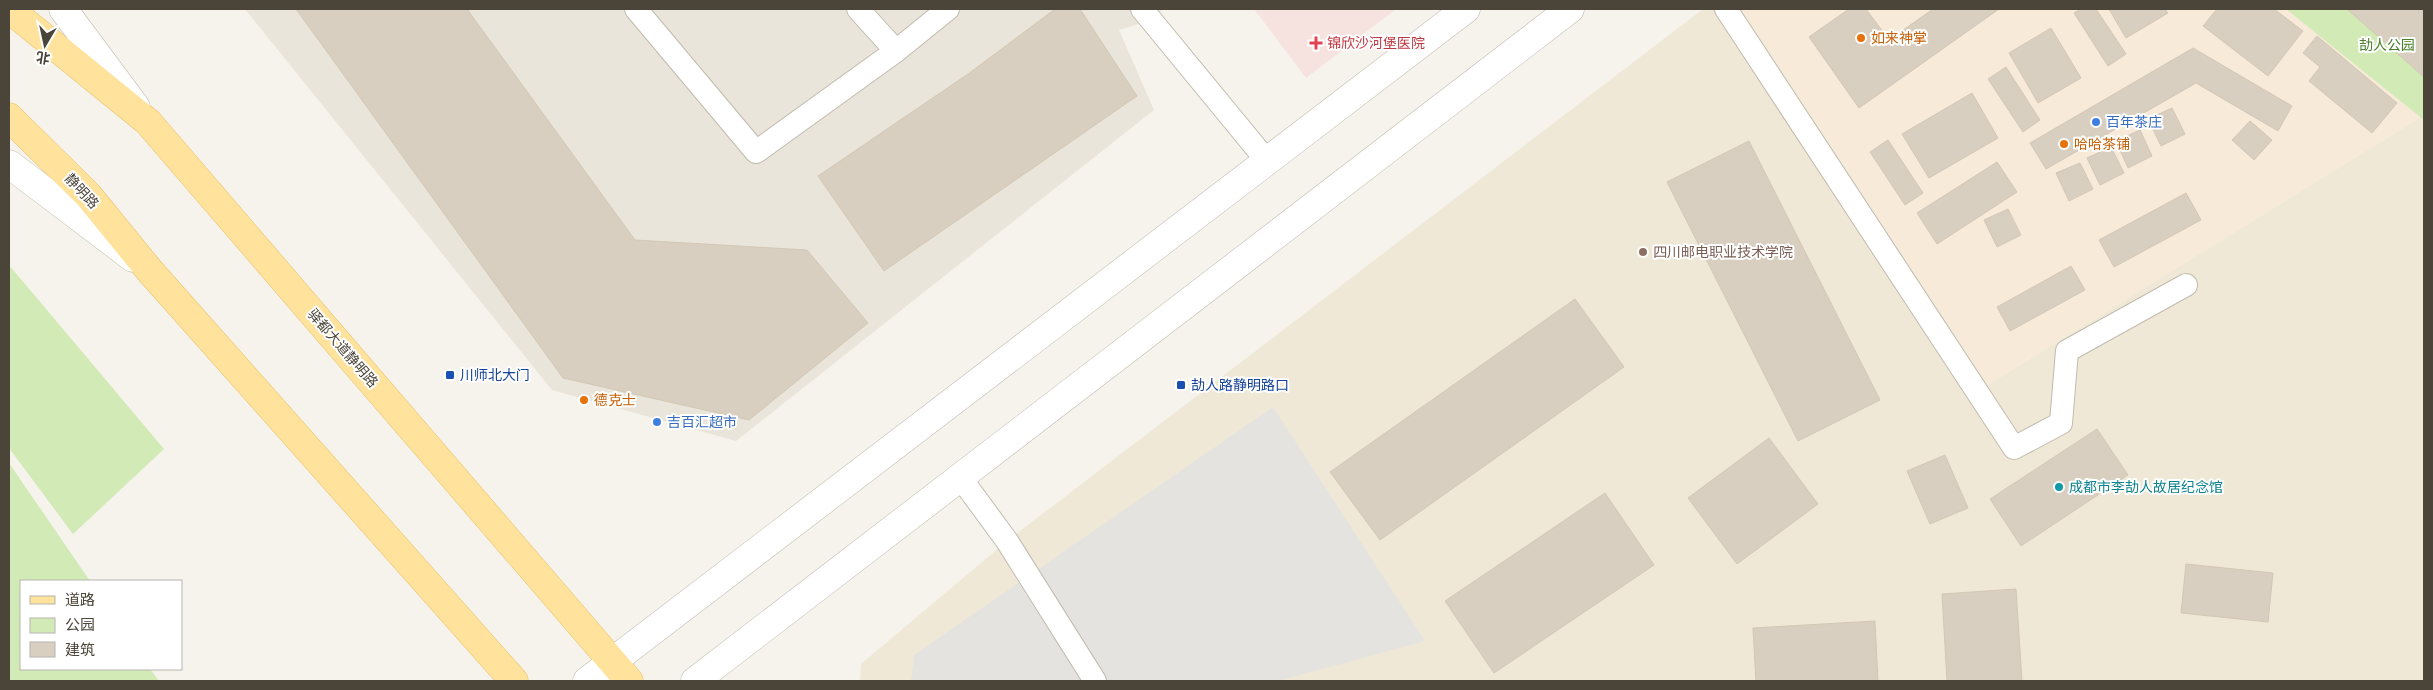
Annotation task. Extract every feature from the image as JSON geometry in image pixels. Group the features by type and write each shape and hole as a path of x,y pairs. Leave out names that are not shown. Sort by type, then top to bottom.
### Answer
{"main road":[{"path":"9,9 148,122"},
{"name":"静明路","path":"9,117 88,195 150,271"},
{"name":"驿都大道静明路","path":"148,122 621,671"},
{"path":"150,271 514,681"}],"street":[{"name":"驿都大道静明路","path":"64,9 148,122"},
{"path":"587,681 621,671 1267,161 1466,9"},
{"path":"694,681 1570,9"},
{"path":"9,164 150,271"}],"lane":[{"path":"636,9 756,152 896,51 948,9"},
{"path":"858,9 896,51"},
{"path":"1142,9 1267,161"},
{"path":"1726,9 2014,448 2061,422 2067,351 2186,284"},
{"path":"960,477 1008,540 1095,681"}],"shaded area":[{"path":"245,9 1163,9 1152,20 1119,30 1154,110 736,441 552,390"},
{"name":"锦欣沙河堡医院","path":"1254,9 1396,9 1306,78"},
{"name":"四川邮电职业技术学院","path":"1703,9 1741,9 1988,385 2421,117 2424,120 2424,681 860,681 861,664 1007,541"},
{"path":"1741,9 2286,9 2421,117 1988,385"},
{"path":"1273,407 1425,641 1278,681 911,681 914,655"}],"green space":[{"name":"劼人公园","path":"2286,9 2424,9 2424,120"},
{"path":"9,265 164,449 73,534 9,448"},
{"path":"9,463 89,580 20,580 20,670 151,670 159,681 9,681"}],"building":[{"path":"296,9 467,9 635,240 807,250 868,323 749,420 563,378"},
{"path":"1055,9 1080,9 1137,96 884,271 818,176 968,74"},
{"path":"1849,9 1866,9 1889,40 1933,9 1999,9 1859,108 1809,37"},
{"path":"2081,9 2096,9 2126,54 2108,66 2074,13"},
{"path":"2109,9 2165,9 2168,13 2126,38"},
{"path":"2217,9 2274,9 2303,31 2268,76 2203,26"},
{"path":"2347,9 2424,9 2424,77"},
{"path":"2051,28 2081,78 2038,103 2009,53"},
{"path":"2317,36 2397,103 2372,133 2309,81 2320,67 2303,53"},
{"path":"2193,48 2292,106 2278,131 2196,83 2046,169 2030,143"},
{"path":"2006,67 2040,120 2023,132 1988,79"},
{"path":"1972,93 1998,138 1929,178 1902,134"},
{"path":"2172,108 2185,134 2161,146 2148,119"},
{"path":"2250,121 2272,140 2254,160 2232,140"},
{"path":"2140,130 2152,156 2128,168 2116,141"},
{"path":"1888,140 1923,193 1905,205 1870,152"},
{"path":"1749,141 1880,400 1798,441 1667,182"},
{"path":"2111,147 2124,173 2100,185 2087,158"},
{"path":"1997,162 2017,192 1937,244 1917,213"},
{"path":"2080,163 2093,189 2069,201 2056,173"},
{"path":"2186,193 2201,220 2114,267 2099,240"},
{"path":"2008,209 2021,235 1997,247 1984,220"},
{"path":"2071,266 2085,290 2010,331 1997,307"},
{"path":"1575,299 1624,367 1380,540 1330,472"},
{"name":"成都市李劼人故居纪念馆","path":"2097,429 2128,475 2021,546 1990,499"},
{"path":"1769,438 1818,504 1737,564 1688,498"},
{"path":"1945,455 1968,508 1930,524 1907,471"},
{"path":"1605,493 1654,565 1494,673 1445,601"},
{"path":"2186,564 2273,573 2268,622 2181,613"},
{"path":"2016,589 2022,681 1947,681 1942,594"},
{"path":"1875,621 1878,681 1756,681 1753,628"}],"place":[{"name":"如来神掌","path":"1861,38"},
{"name":"锦欣沙河堡医院","path":"1316,43"},
{"name":"百年茶庄","path":"2096,122"},
{"name":"哈哈茶铺","path":"2064,144"},
{"name":"四川邮电职业技术学院","path":"1643,252"},
{"name":"川师北大门","path":"450,375"},
{"name":"劼人路静明路口","path":"1181,385"},
{"name":"德克士","path":"584,400"},
{"name":"吉百汇超市","path":"657,422"},
{"name":"成都市李劼人故居纪念馆","path":"2059,487"}]}
